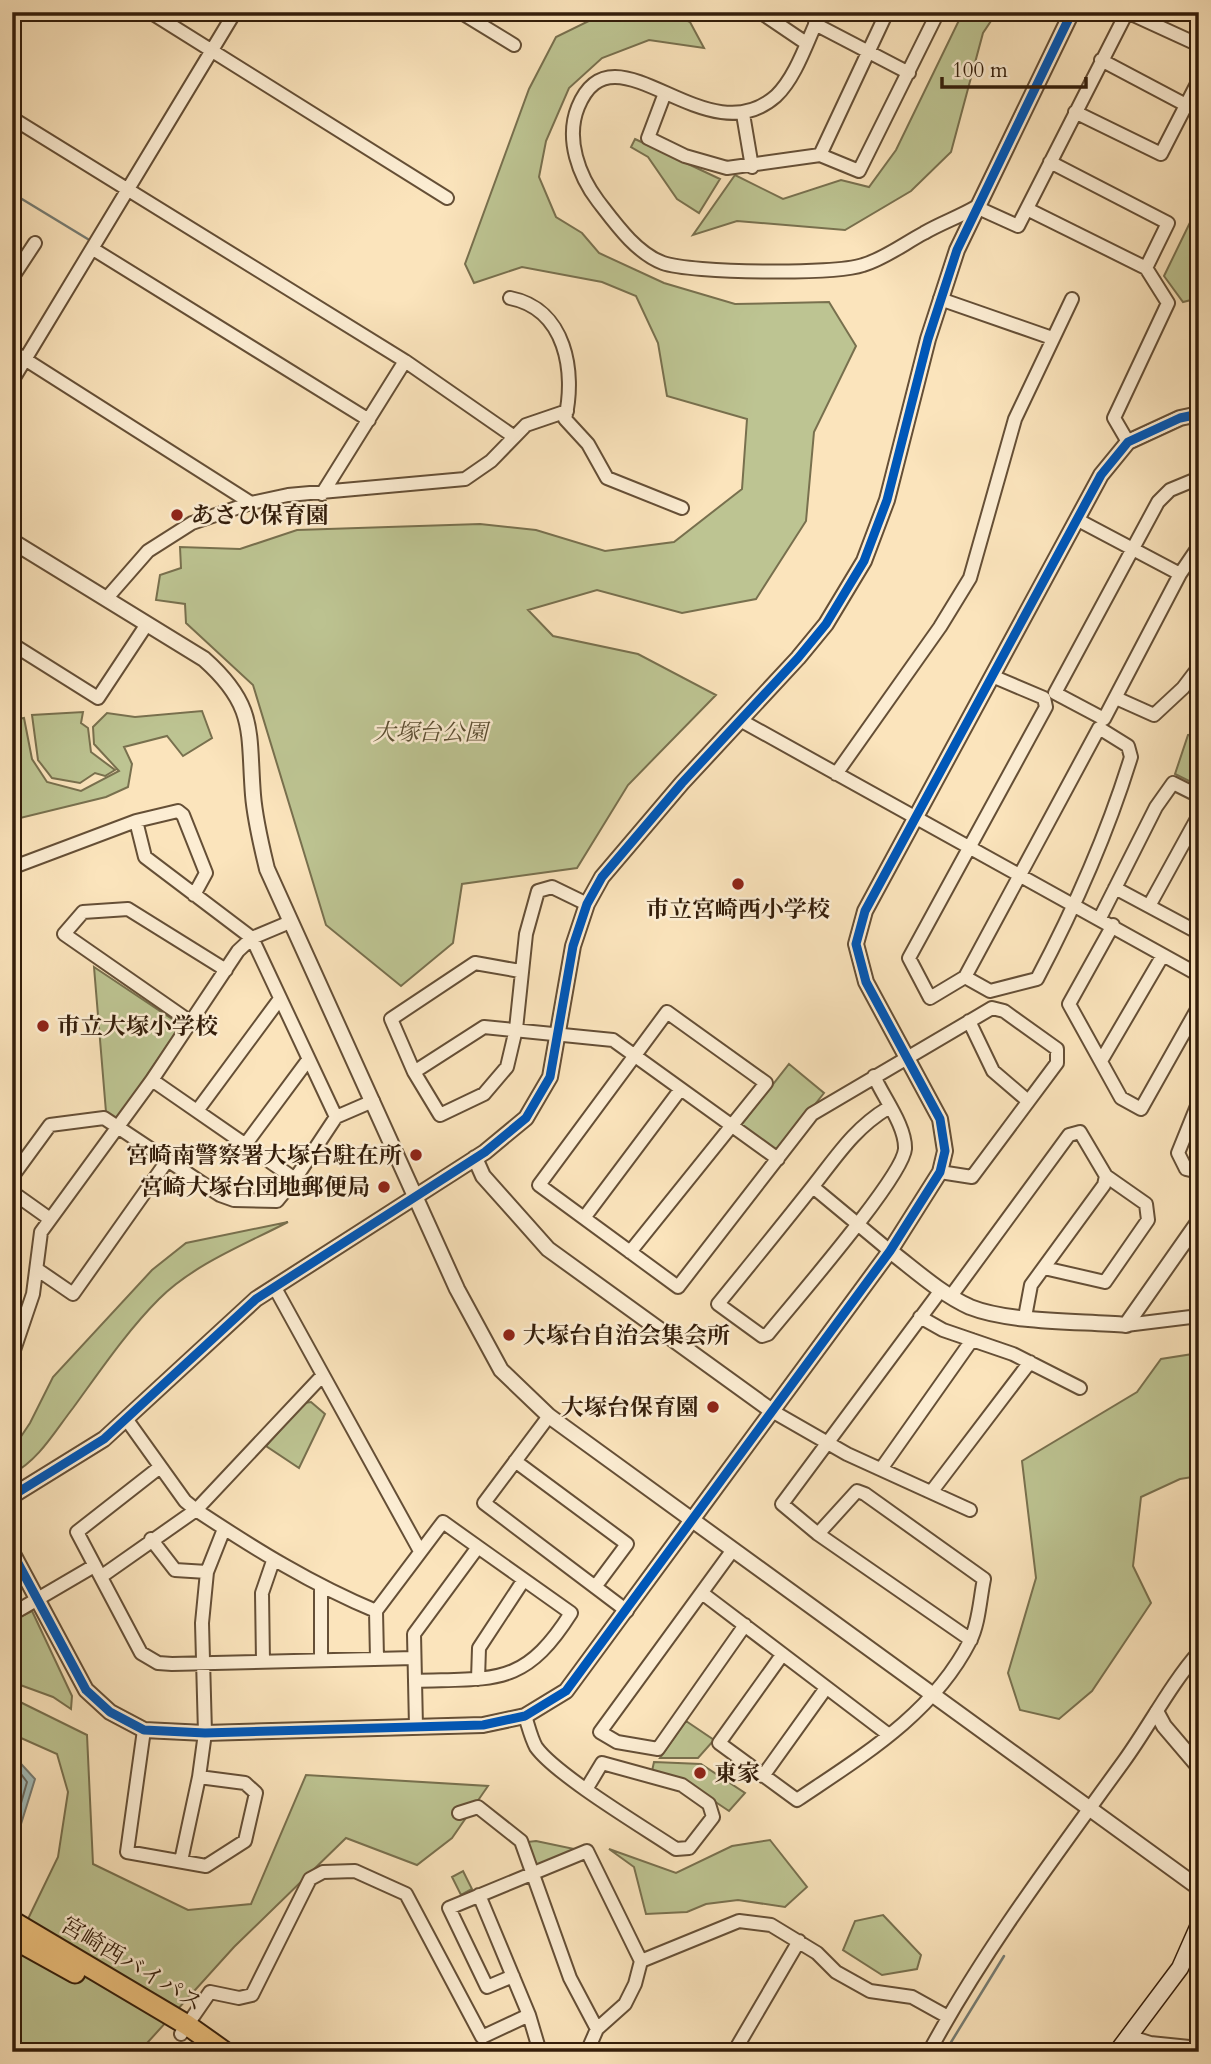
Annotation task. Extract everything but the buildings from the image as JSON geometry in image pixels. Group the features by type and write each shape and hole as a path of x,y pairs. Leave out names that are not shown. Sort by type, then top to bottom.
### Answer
{"highway":[{"name":"宮崎西バイパス","path":"13,1927 225,2052"},
{"name":"宮崎西バイパス","path":"184,2030 208,2052"}],"main road":[{"path":"1117,2052 1180,1968 1199,1925"}],"street":[{"path":"150,12 447,198"},
{"path":"12,381 235,12"},
{"path":"460,12 514,46"},
{"path":"760,12 806,43"},
{"path":"821,12 782,89 766,103 743,114 709,110 624,76 599,82 578,108 575,152 581,176 613,220 646,254 664,264 733,269 840,271 866,265 976,207"},
{"path":"820,155 887,12"},
{"path":"664,93 649,135 650,139 703,162 727,168 752,167 820,155 860,170 938,12"},
{"path":"12,1496 104,1439 234,1318 275,1288 506,1137 526,1118 541,1097 550,1077 573,946 587,904 615,858 826,624 864,561 887,500 940,299 976,207 1072,12"},
{"path":"976,207 1018,226 1127,12 1199,45"},
{"path":"815,24 909,72"},
{"path":"1101,61 1186,105"},
{"path":"1075,112 1161,154 1199,80"},
{"path":"743,114 752,167"},
{"path":"12,118 405,361 513,436"},
{"path":"1050,162 1168,223 1146,268"},
{"path":"1027,209 1146,268 1168,303 1114,418 1128,442"},
{"path":"12,278 35,243"},
{"path":"93,249 369,420"},
{"path":"510,298 535,307 548,317 558,334 566,353 572,384 565,419 588,444 607,478 682,508"},
{"path":"940,299 1052,338"},
{"path":"836,774 940,627 970,579 1015,419 1072,299"},
{"path":"12,351 251,503"},
{"path":"322,494 405,361"},
{"path":"106,599 132,566 159,542 192,523 251,503 288,495 465,479 491,461 526,425 567,411"},
{"path":"12,1552 86,1690 110,1712 144,1730 205,1733 483,1725 524,1716 566,1691 890,1251 940,1172 945,1151 940,1119 866,982 856,944 864,911 1101,475 1128,442 1180,418 1199,414"},
{"path":"1199,478 1165,493 1055,693 1104,719 1180,574 1199,546"},
{"path":"1078,520 1180,574"},
{"path":"12,541 204,659 219,673 244,709 251,732 258,833 267,869 457,1289 500,1370 549,1416 1088,1810 1199,1888"},
{"path":"12,644 97,698 147,624"},
{"path":"1116,698 1154,715 1183,688 1199,667"},
{"path":"965,977 990,992 1037,979 1076,905 1111,823 1131,757 1128,746 1099,727 965,977 930,998 909,958 1046,708 1044,698 992,676"},
{"path":"740,720 913,819 1113,925 1199,975"},
{"path":"1100,918 1156,807 1173,783 1199,796"},
{"path":"19,865 173,810 183,815 206,873 194,895"},
{"path":"1149,906 1199,815"},
{"path":"136,821 145,858 252,938 336,1117"},
{"path":"520,971 475,962 390,1019 414,1072 440,1115 484,1094 507,1068 516,1030 520,971 538,891 552,887 587,904"},
{"path":"1115,888 1199,933"},
{"path":"192,1023 64,934 83,912 128,909 226,970"},
{"path":"12,1356 33,1294 41,1232 152,1080 226,970 252,938 290,922"},
{"path":"1113,925 1069,1004 1121,1098 1141,1110 1199,1006"},
{"path":"1101,1061 1163,955"},
{"path":"197,1111 279,1000"},
{"path":"630,1252 766,1083 667,1012 633,1053 539,1185 630,1252 678,1287 812,1114 992,1008 1004,1011 1057,1049 1057,1063 972,1177 940,1172"},
{"path":"970,1021 993,1071 1028,1101"},
{"path":"414,1072 484,1027 559,1032 613,1040 778,1159"},
{"path":"245,1145 308,1060"},
{"path":"874,1076 888,1108 904,1133 902,1161 858,1222 768,1334 762,1336 718,1304 855,1132 888,1108"},
{"path":"152,1080 295,1179"},
{"path":"584,1218 680,1090"},
{"path":"12,1177 50,1125 104,1118 220,1195 234,1200 277,1200 295,1179 336,1117 373,1101"},
{"path":"1199,1101 1178,1153 1186,1169 1199,1172"},
{"path":"971,1640 818,1534 782,1504 920,1317 946,1293 1069,1135 1080,1132 1106,1176 1146,1204 1148,1220 1105,1282 1044,1268"},
{"path":"475,1158 483,1176 548,1249 772,1411 827,1443 970,1510"},
{"path":"38,1270 73,1294 167,1161"},
{"path":"1025,1317 1031,1285 1104,1185 1106,1176"},
{"path":"813,1187 890,1251 946,1293 973,1308 1025,1317 1126,1325 1199,1316"},
{"path":"12,1192 50,1219"},
{"path":"1126,1325 1199,1221"},
{"path":"275,1288 420,1551"},
{"path":"920,1317 943,1330 1030,1362 1080,1388"},
{"path":"881,1469 972,1340"},
{"path":"932,1492 1030,1362"},
{"path":"12,1614 98,1571 196,1510 323,1377"},
{"path":"549,1416 484,1503 627,1611"},
{"path":"127,1420 186,1501 196,1510 273,1561 321,1588 376,1611"},
{"path":"515,1461 626,1544 595,1587"},
{"path":"160,1467 77,1532 141,1653 158,1663 414,1658"},
{"path":"782,1655 719,1743 797,1800 904,1727 932,1696 971,1640 984,1578 865,1494 858,1491 818,1534"},
{"path":"377,1658 376,1611 443,1521 571,1613 556,1637 533,1661 502,1677 415,1681"},
{"path":"181,1861 199,1777 205,1733 202,1623 207,1572 225,1529"},
{"path":"151,1539 174,1570 207,1572"},
{"path":"416,1727 414,1634 478,1547"},
{"path":"732,1551 600,1732 617,1742 658,1749 745,1625"},
{"path":"263,1662 261,1593 273,1561"},
{"path":"478,1679 479,1648 523,1581"},
{"path":"321,1588 321,1660"},
{"path":"702,1593 889,1735"},
{"path":"929,2052 948,2017 1157,1713 1180,1673 1199,1652"},
{"path":"763,1776 826,1688"},
{"path":"1157,1713 1164,1726 1199,1767"},
{"path":"524,1716 536,1746 587,1788 676,1849 689,1848 712,1817 709,1804 682,1784 602,1763 587,1788"},
{"path":"144,1730 127,1852 206,1866 245,1840 256,1793 245,1783 199,1777"},
{"path":"459,1813 478,1807 521,1841 570,1978 597,2029"},
{"path":"513,1976 487,1987 449,1908 587,1851 641,1961 635,1984 625,2004 597,2029 587,2052"},
{"path":"184,2030 210,1992 239,1998 252,1995 310,1879 323,1872 355,1871 406,1894 482,2037 529,2015"},
{"path":"479,1895 529,2015 540,2052"},
{"path":"641,1961 739,1921 771,1925 817,1953 836,1972 870,1992 912,1997 948,2017"},
{"path":"734,2052 799,1941"},
{"path":"1128,2037 1150,2044 1199,2049"}],"green space":[{"name":"大塚台公園","path":"607,12 668,12 690,22 704,48 649,40 602,58 569,88 546,141 539,177 556,217 582,233 599,253 664,283 735,304 829,302 856,346 814,432 806,521 756,599 682,613 597,590 528,610 553,636 638,654 716,695 628,785 577,868 462,884 453,943 401,986 326,925 253,685 186,623 185,604 156,600 160,575 181,568 180,547 240,549 297,530 480,524 536,530 605,551 674,542 742,489 747,419 667,396 658,343 636,296 602,282 522,267 474,283 465,264 529,89 556,37"},
{"path":"963,12 997,12 983,33 951,152 911,191 845,230 737,221 693,235 735,175 783,199 841,180 869,187 896,150"},
{"path":"635,139 720,179 699,213 677,199 648,157 631,147"},
{"path":"1199,204 1199,298 1183,302 1164,276"},
{"path":"202,711 212,738 183,756 167,736 124,747 132,764 128,787 106,797 12,820 12,720 24,718 32,759 47,782 81,791 119,771 94,744 93,727 107,713 135,717"},
{"path":"83,712 81,723 88,728 91,752 115,770 105,776 95,773 80,783 52,778 38,760 32,715"},
{"path":"1199,734 1199,786 1175,774 1188,735"},
{"path":"94,967 181,1025 116,1121 106,1112"},
{"path":"789,1064 824,1093 777,1152 741,1125"},
{"path":"288,1222 204,1265 159,1299 125,1338 46,1444 30,1461 12,1474 12,1450 30,1423 53,1377 152,1270 186,1243"},
{"path":"1199,1353 1199,1476 1180,1479 1141,1497 1133,1566 1151,1603 1092,1691 1059,1719 1020,1710 1008,1673 1036,1578 1022,1461 1137,1392 1161,1359"},
{"path":"311,1402 325,1414 299,1468 266,1446 304,1403"},
{"path":"32,1611 72,1696 71,1709 53,1697 12,1682 12,1621"},
{"path":"12,1698 87,1735 93,1864 188,1910 251,1904 306,1775 488,1786 452,1838 417,1865 346,1838 234,1947 139,2052 12,2052 12,1952 58,1857 68,1792 57,1754 12,1734"},
{"path":"686,1721 714,1740 698,1758 660,1758"},
{"path":"654,1762 701,1764 745,1793 729,1811 684,1781 652,1771"},
{"path":"770,1840 807,1887 785,1907 738,1900 706,1904 687,1912 646,1914 634,1867 609,1849 676,1873 732,1846"},
{"path":"536,1841 579,1850 535,1867 527,1842"},
{"path":"463,1871 472,1889 461,1895 452,1877"},
{"path":"883,1915 921,1955 917,1969 882,1975 843,1950 855,1921"}],"water":[{"path":"12,1754 35,1779 12,1853"}],"waterway":[{"path":"12,193 91,241"},
{"path":"945,2052 1004,1956"}],"cycle path":[{"path":"12,1496 104,1439 256,1299 485,1152 526,1118 550,1077 573,946 587,904 602,877 682,783 798,658 826,624 864,561 887,500 928,339 957,250 1072,12"},
{"path":"12,1552 86,1690 110,1712 144,1730 205,1733 483,1725 525,1716 566,1691 890,1251 940,1172 945,1151 940,1119 866,982 856,944 865,911 1101,475 1128,442 1180,418 1199,414"}],"place":[{"name":"あさひ保育園","path":"177,515"},
{"name":"市立宮崎西小学校","path":"738,884"},
{"name":"市立大塚小学校","path":"43,1026"},
{"name":"宮崎南警察署大塚台駐在所","path":"416,1155"},
{"name":"宮崎大塚台団地郵便局","path":"384,1187"},
{"name":"大塚台自治会集会所","path":"509,1335"},
{"name":"大塚台保育園","path":"713,1407"},
{"name":"東家","path":"700,1773"}]}
